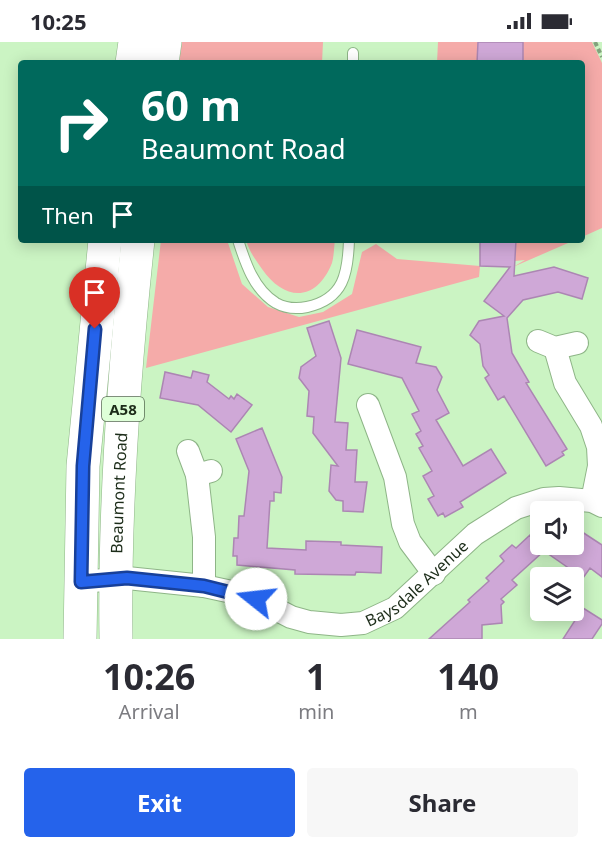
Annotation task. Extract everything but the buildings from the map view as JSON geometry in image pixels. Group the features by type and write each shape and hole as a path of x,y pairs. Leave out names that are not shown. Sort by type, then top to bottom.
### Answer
{"highway":[{"path":"132,60 135,42"},
{"path":"162,60 165,42"},
{"name":"Beaumont Road","path":"80,639 96,587 124,387 138,243"},
{"name":"Beaumont Road","path":"104,247 83,466 96,587 116,639"}],"street":[{"path":"556,344 565,383 591,426 600,446 597,504"},
{"path":"368,405 385,428 403,524 410,542 434,574"},
{"path":"188,451 205,473 204,586"},
{"name":"Baysdale Avenue","path":"96,587 204,586 256,599 291,617 341,632 379,618 395,608 475,534 516,508 544,499 574,499 597,504"}],"lane":[{"path":"239,243 245,262 265,293 276,303 290,308 304,308 320,304 334,295 343,282 348,263 349,243"},
{"path":"90,639 96,587"}],"path":[{"path":"595,42 602,57"}],"shaded area":[{"path":"182,42 323,42 322,60 179,60"},
{"path":"438,42 478,42 477,60 437,60"},
{"path":"523,42 592,42 602,63 602,228 585,236 585,60 523,60"},
{"path":"161,243 228,243 242,284 268,307 299,317 323,312 352,294 362,252 376,244 397,259 480,266 479,277 146,368"},
{"path":"247,243 335,243 332,263 325,276 309,291 299,293 290,292 271,280"},
{"path":"516,243 568,243 513,267 525,260 515,261"}],"route":[{"path":"95,329 83,466 81,582 127,578 204,586 256,599"}]}
